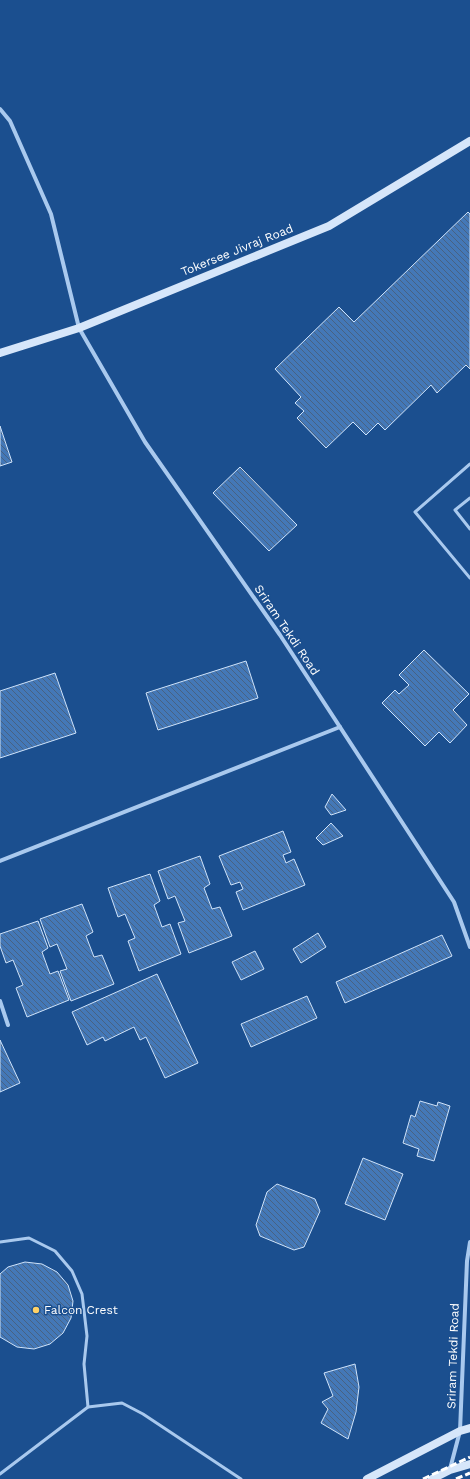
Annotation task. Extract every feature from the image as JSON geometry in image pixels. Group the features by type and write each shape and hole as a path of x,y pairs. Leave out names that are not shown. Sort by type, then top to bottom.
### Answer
{"street":[{"name":"Sriram Tekdi Road","path":"0,109 10,121 51,214 79,328 145,442 280,635 454,902 470,947"},
{"name":"Tokersee Jivraj Road","path":"0,353 79,328 329,226 470,141"},
{"path":"0,861 340,727"},
{"path":"0,1001 8,1025"},
{"name":"Sriram Tekdi Road","path":"450,1470 460,1432 467,1261 470,1242"},
{"path":"366,1479 470,1428"},
{"path":"432,1479 450,1470 470,1464"}],"lane":[{"path":"470,464 415,512 470,578"},
{"path":"470,498 455,510 470,530"},
{"path":"0,1242 29,1238 55,1251 72,1271 82,1294 87,1336 84,1364 88,1407"},
{"path":"0,1474 88,1407 122,1403 143,1414 241,1479"}],"building":[{"path":"468,212 470,214 470,369 466,365 437,393 431,385 385,430 378,423 366,435 353,422 326,448 297,418 304,411 295,403 301,397 275,369 339,307 354,322"},
{"path":"0,426 12,462 0,466"},
{"path":"240,467 297,525 269,551 213,493"},
{"path":"424,650 469,694 453,710 467,725 450,743 439,732 425,746 382,703 395,690 399,694 409,685 399,675"},
{"path":"246,661 258,698 158,730 146,693"},
{"path":"55,673 76,733 0,758 0,691"},
{"path":"332,794 346,810 331,815 325,807"},
{"path":"331,823 343,836 323,845 316,838"},
{"path":"283,831 291,852 283,855 286,863 294,859 305,885 243,910 236,892 243,889 240,882 231,885 219,856"},
{"path":"200,856 210,884 204,888 212,909 220,907 232,936 189,953 178,923 185,921 175,896 168,899 158,871"},
{"path":"150,874 160,901 154,905 162,927 170,924 181,954 139,971 128,941 135,938 125,914 118,917 108,888"},
{"path":"82,904 93,932 86,936 94,957 102,955 114,984 71,1001 60,971 67,969 57,944 50,947 40,919"},
{"path":"38,921 48,948 42,952 50,974 58,971 69,1000 27,1017 16,988 23,985 13,960 6,963 0,946 0,934"},
{"path":"318,933 326,947 301,963 293,949"},
{"path":"442,935 452,956 345,1003 336,982"},
{"path":"255,951 264,969 241,980 232,962"},
{"path":"157,974 198,1063 165,1078 146,1037 140,1040 134,1027 105,1041 103,1037 87,1045 72,1012"},
{"path":"307,996 317,1018 251,1047 241,1024"},
{"path":"0,1040 20,1083 0,1092"},
{"path":"420,1101 437,1106 438,1102 450,1106 434,1161 417,1156 419,1149 403,1143 411,1115 415,1117"},
{"path":"363,1158 403,1174 385,1220 345,1204"},
{"path":"277,1184 315,1199 320,1211 304,1247 294,1250 260,1236 256,1225 267,1192"},
{"name":"Falcon Crest","path":"25,1262 42,1264 57,1272 68,1285 73,1301 71,1318 63,1333 50,1344 34,1349 17,1347 0,1337 0,1274 8,1267"},
{"path":"355,1364 359,1387 356,1412 348,1439 321,1423 328,1409 322,1402 333,1396 324,1373"}],"railway":[{"path":"423,1479 470,1457"},
{"path":"456,1479 470,1473"}],"place":[{"name":"Falcon Crest","path":"36,1310"}]}
